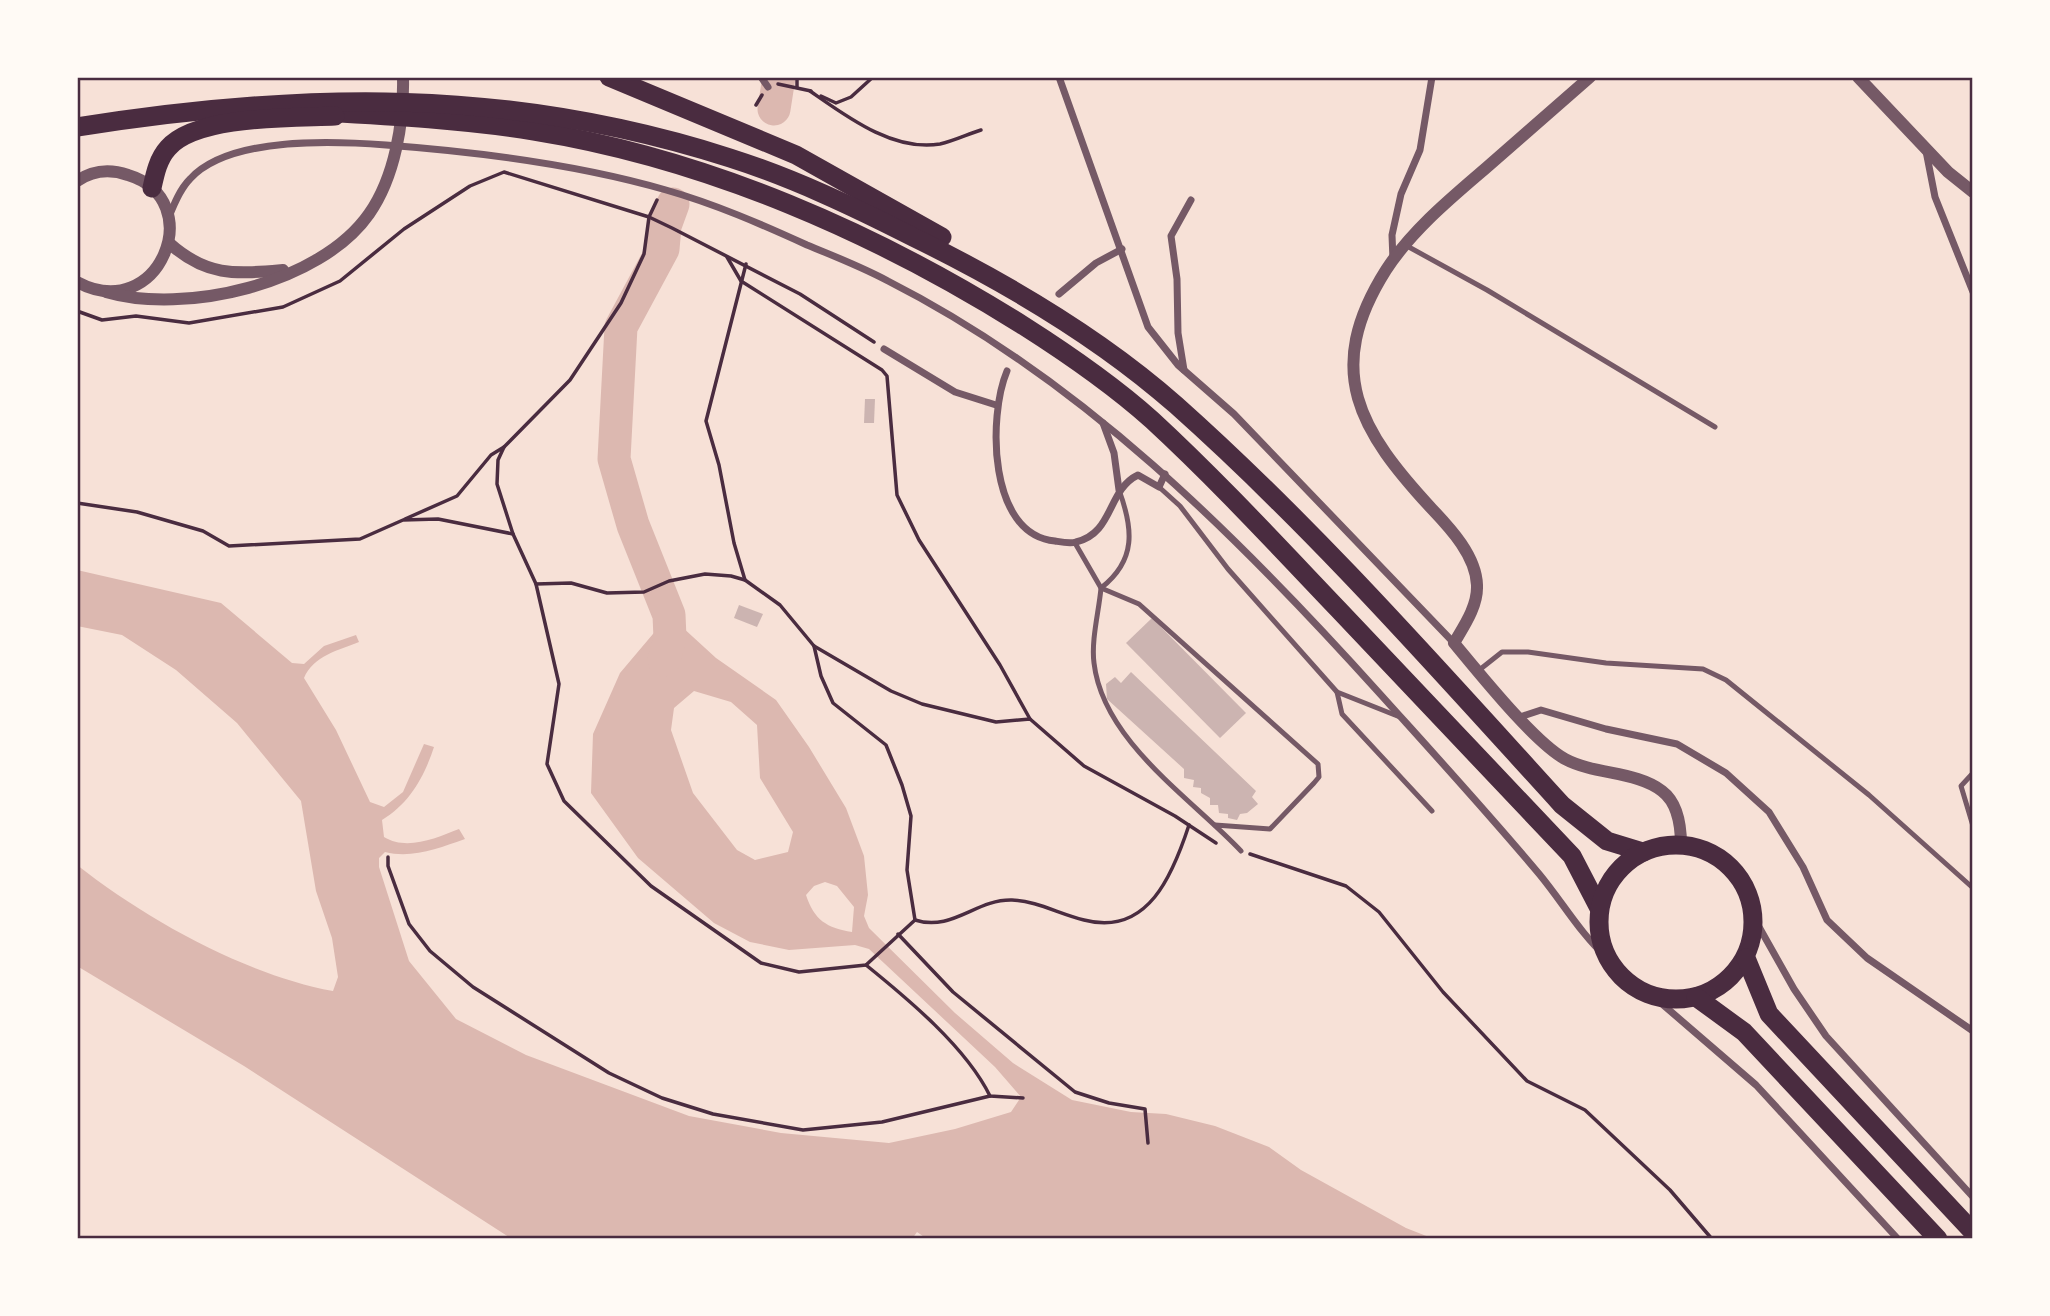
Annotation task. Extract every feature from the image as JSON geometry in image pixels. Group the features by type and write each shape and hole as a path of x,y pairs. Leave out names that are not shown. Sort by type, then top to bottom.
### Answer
{"highway":[{"path":"609,77 796,155 989,264 1084,335 1173,403 1301,525 1562,805 1607,841 1643,852"},
{"path":"77,127 323,100 475,106 577,119 664,139 733,159 841,201 959,259 1084,335"},
{"path":"242,107 449,120 537,132 621,150 720,180 814,215 965,289 1068,355 1150,418 1262,530 1572,856 1600,908"},
{"path":"152,188 162,156 169,147 198,130 283,118 371,115"},
{"path":"1681,845 1703,849 1731,868 1750,896 1754,918 1746,958 1733,975 1716,989 1696,997 1675,1000 1654,997 1627,982 1607,958 1599,934 1600,908 1614,875 1643,852 1662,846 1681,845"},
{"path":"1746,958 1769,1014 1973,1232"},
{"path":"1696,997 1744,1032 1938,1239"}],"street":[{"path":"77,282 106,292 150,301 200,298 268,281 329,251 351,235 369,214 384,187 401,123 403,77"},
{"path":"761,77 768,87"},
{"path":"1059,77 1122,249 1147,327 1185,371 1234,414 1454,643 1520,717 1564,759 1593,770 1644,782 1663,791 1673,804 1681,845"},
{"path":"1393,261 1391,235 1401,194 1420,150 1432,77"},
{"path":"1454,643 1474,606 1477,584 1470,561 1455,533 1393,466 1367,427 1355,392 1354,361 1360,327 1370,298 1405,245 1447,202 1590,77"},
{"path":"1858,77 1925,149 1973,192"},
{"path":"106,292 131,288 153,274 163,260 169,243 169,218 190,179 208,164 251,150 282,145 351,142 429,148 524,160 629,181 740,215 887,280 995,344 1067,394 1165,474 1273,579 1402,718 1544,880 1587,939 1607,958"},
{"path":"1925,149 1935,197 1973,292"},
{"path":"77,181 101,171 137,177 152,188 169,218"},
{"path":"1185,371 1178,332 1177,279 1171,236 1191,200"},
{"path":"169,243 191,261 212,270 235,274 293,270"},
{"path":"1059,294 1096,263 1122,249"},
{"path":"884,349 956,392 996,405"},
{"path":"1007,371 996,405 994,438 1001,481 1010,508 1024,527 1043,540 1075,543 1098,532 1108,520 1119,490 1114,453 1102,422"},
{"path":"1119,490 1138,475 1159,487 1165,474"},
{"path":"1520,717 1541,710 1606,729 1677,744 1726,773 1769,811 1803,867 1827,920 1867,958 1973,1031"},
{"path":"1754,918 1794,989 1826,1035 1973,1197"},
{"path":"1654,997 1756,1085 1898,1239"}],"lane":[{"path":"1405,245 1487,290 1715,427"},
{"path":"1159,487 1180,506 1228,569 1337,692 1402,718"},
{"path":"1119,490 1129,516 1129,547 1119,574 1101,587 1094,662 1106,704 1152,768 1241,851"},
{"path":"1075,543 1101,587 1139,604 1318,764 1319,777 1270,829 1216,825"},
{"path":"1478,671 1502,652 1528,652 1606,663 1703,668 1726,680 1870,795 1973,888"},
{"path":"1337,692 1342,714 1432,811"},
{"path":"1973,773 1961,786 1973,825"},
{"path":"1314,783 1322,790"}],"path":[{"path":"797,77 797,87"},
{"path":"786,86 810,91 836,103 851,97 873,77"},
{"path":"810,91 852,120 907,143 939,144 982,130"},
{"path":"77,311 102,320 136,316 189,323 283,307 340,281 404,229 470,186 504,172 649,217 746,264 800,294 884,349"},
{"path":"77,503 137,512 190,527 229,546 360,539 457,496 491,454 504,447 570,380 621,303 644,254 649,217 659,196"},
{"path":"727,255 741,281 882,370 887,376 897,495 919,540 1000,665 1030,719 1084,766 1188,825 1210,841 1346,886 1371,906 1443,992 1527,1081 1585,1110 1670,1190 1712,1239"},
{"path":"745,580 706,421 746,264"},
{"path":"504,447 498,460 498,484 513,534 536,584 559,684 547,764 564,801 651,886 761,963 799,972 866,965 915,920"},
{"path":"403,520 438,519 513,534"},
{"path":"536,584 571,583 607,593 644,592 669,580 705,573 745,580 780,604 814,646 891,691 922,704 996,722 1030,719"},
{"path":"814,646 821,676 833,703 886,745 902,785 911,816 907,870 915,920"},
{"path":"915,920 928,924 947,922 988,904 1010,900 1036,904 1098,924 1122,920 1154,901 1175,868 1188,825"},
{"path":"388,857 392,879 409,924 430,951 473,987 609,1073 662,1098 713,1114 803,1130 882,1122 990,1096 1023,1098"},
{"path":"898,934 953,992 1075,1092 1109,1103 1145,1109 1148,1143"},
{"path":"866,965 938,1030 982,1080 990,1096"}],"shaded area":[{"path":"77,570 221,603 292,663 304,664 324,646 356,635 359,642 320,659 304,678 336,730 370,802 384,807 403,792 424,744 434,747 415,788 401,806 382,820 384,837 402,843 422,842 459,829 465,839 415,853 385,852 379,858 379,867 409,961 456,1019 526,1055 689,1116 781,1133 889,1143 955,1129 1011,1112 1021,1097 995,1067 869,949 855,945 789,950 750,942 714,923 638,858 591,793 593,734 620,673 669,615 716,658 776,700 809,747 846,808 864,856 868,895 864,916 869,928 955,1013 1013,1063 1072,1100 1131,1112 1166,1114 1215,1126 1269,1147 1301,1170 1406,1228 1434,1239 927,1239 917,1232 912,1239 512,1239 244,1066 77,966 77,865 134,906 232,959 300,983 333,991 338,977 332,938 316,891 301,801 237,723 176,670 122,635 77,626","holes":["694,691 731,702 757,725 760,778 793,832 788,852 755,860 737,850 693,793 671,730 674,708","825,882 837,886 854,907 852,932 829,925 817,917 809,904 806,895 814,886"]}],"building":[{"path":"865,399 875,399 874,423 864,423"},
{"path":"739,605 763,614 757,627 734,618"},
{"path":"1152,618 1246,713 1220,738 1126,643"},
{"path":"1131,672 1256,791 1252,797 1258,804 1247,813 1240,814 1237,820 1228,818 1228,814 1219,813 1218,805 1210,805 1210,798 1201,793 1201,788 1193,787 1194,780 1184,778 1184,769 1107,699 1106,684 1115,677 1121,683"}],"waterway":[{"path":"774,109 779,77"},
{"path":"664,660 670,638 669,615 633,525 614,459 621,327 663,249 665,226 673,204"}]}
